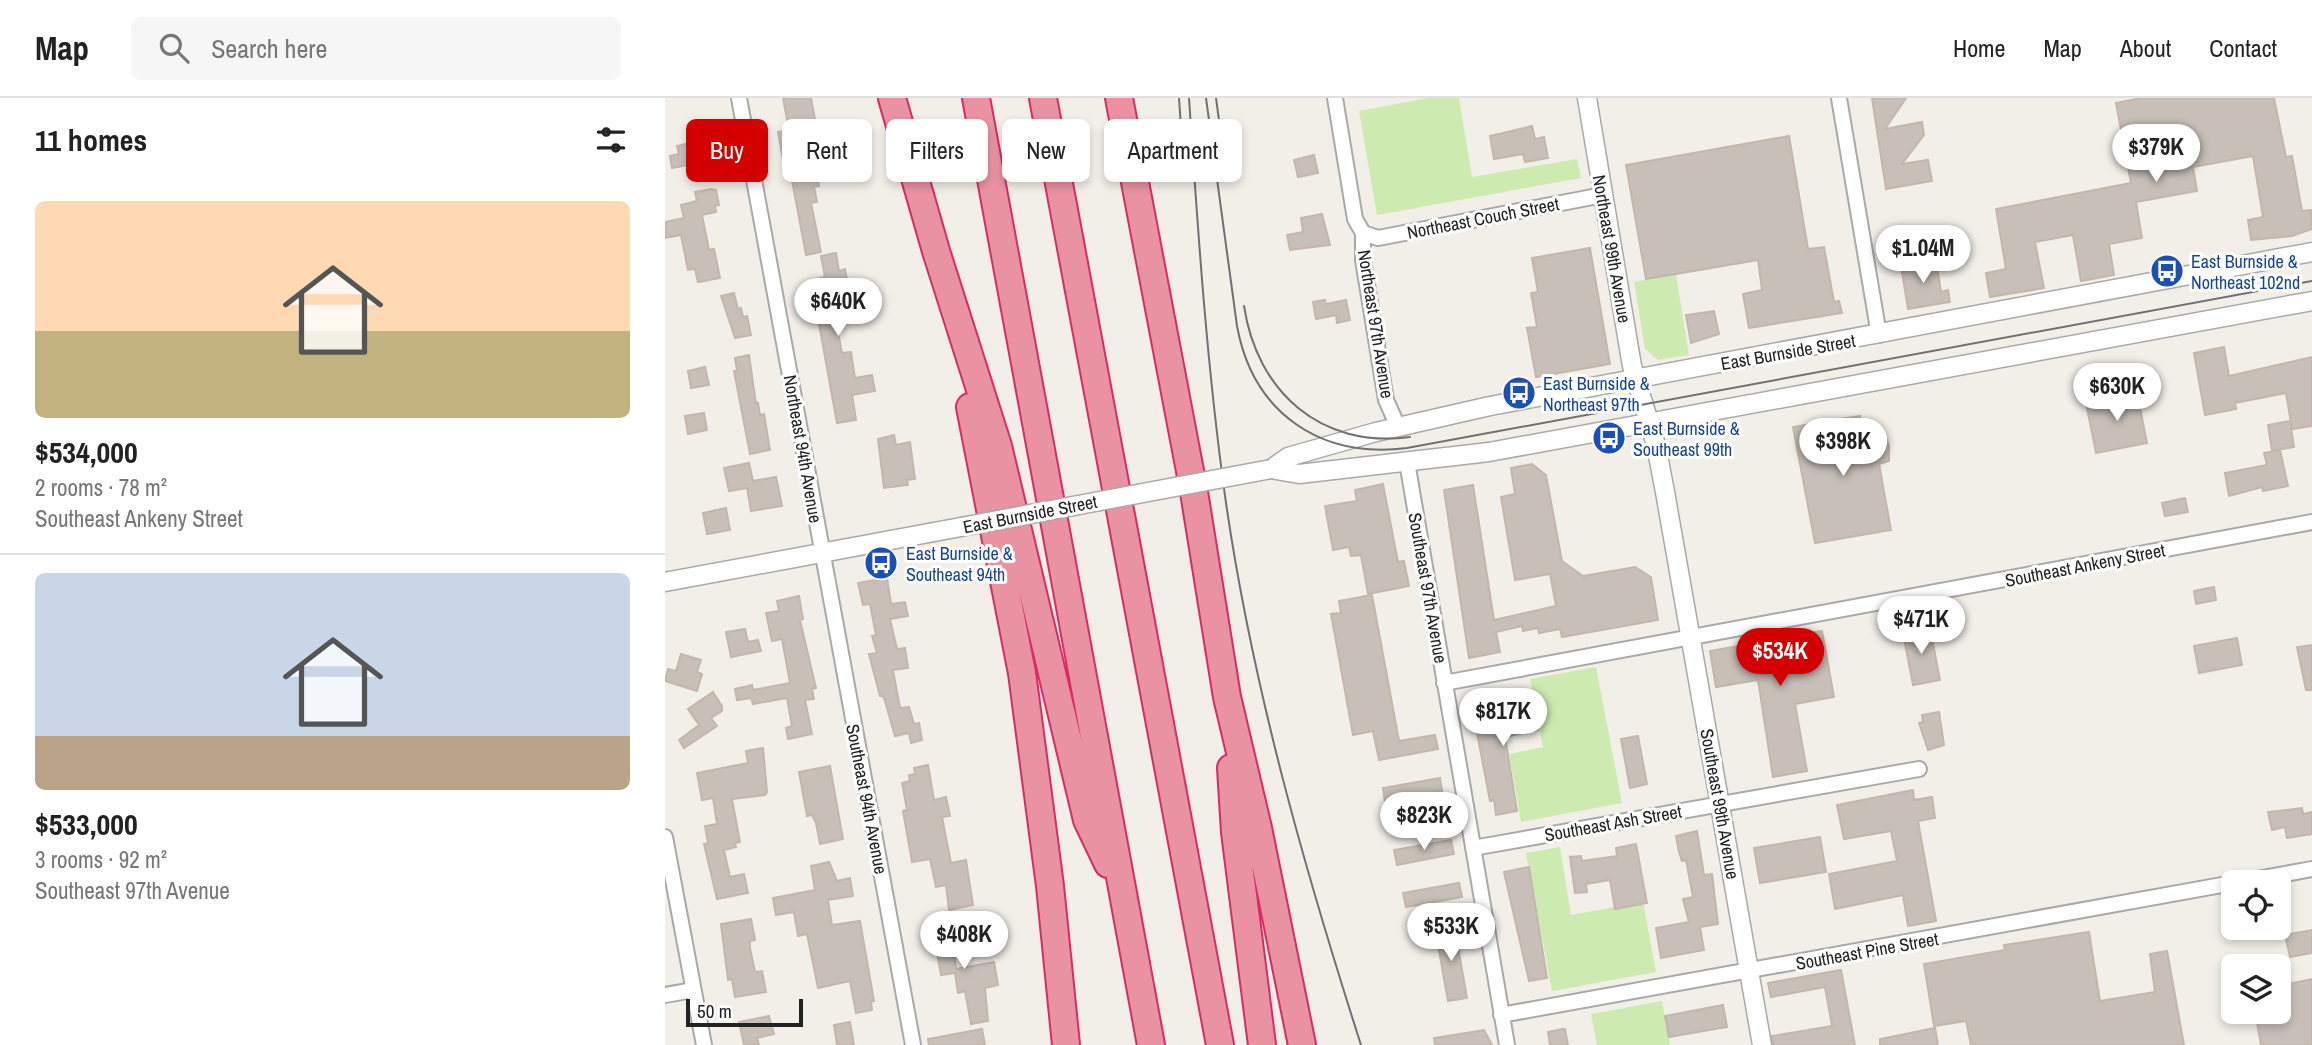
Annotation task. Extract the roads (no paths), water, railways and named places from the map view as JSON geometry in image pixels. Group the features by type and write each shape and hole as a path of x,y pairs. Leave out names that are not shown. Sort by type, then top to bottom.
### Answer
{"highway":[{"path":"893,98 936,251 998,446 1087,820 1123,897"},
{"path":"976,98 1151,1045"},
{"path":"1042,98 1220,1045"},
{"path":"1119,98 1194,492 1227,697 1258,828 1302,1045"},
{"path":"936,251 990,498 1023,673 1051,886 1066,1045"},
{"path":"1227,697 1235,832 1262,1045"}],"street":[{"name":"Northeast 94th Avenue","path":"739,98 822,552"},
{"name":"Northeast 97th Avenue","path":"1335,98 1355,219 1363,233 1363,260 1384,387 1398,427"},
{"name":"Northeast 99th Avenue","path":"1587,98 1635,379 1642,400"},
{"path":"1839,98 1879,335"},
{"name":"Northeast Couch Street","path":"1363,233 1378,238 1603,195"},
{"name":"East Burnside Street","path":"1271,469 1288,457 1398,427 1490,406 2312,252"},
{"name":"East Burnside Street","path":"665,582 1271,469 1299,474 1489,452 2312,301"},
{"name":"Southeast 99th Avenue","path":"1642,400 1649,422 1691,637 1762,1045"},
{"name":"Southeast 97th Avenue","path":"1407,461 1507,1045"},
{"name":"Southeast Ankeny Street","path":"1444,682 2312,522"},
{"name":"Southeast 94th Avenue","path":"822,552 913,1045"},
{"name":"Southeast Ash Street","path":"1472,848 1919,769"},
{"path":"665,837 703,1045"},
{"path":"2291,873 2312,869"},
{"name":"Southeast Pine Street","path":"1501,1015 2221,885"},
{"path":"665,995 693,990"}],"tram line":[{"path":"1179,98 1180,119"},
{"path":"1189,98 1208,351 1219,452 1237,572 1282,777 1361,1045"},
{"path":"1206,98 1237,326 1245,357 1258,383 1275,406 1295,424 1319,437 1346,446 1407,448 2312,281"},
{"path":"1216,98 1219,119"},
{"path":"1244,306 1251,337 1263,364 1279,388 1299,408 1322,424 1348,434 1378,438 1410,437"}],"place":[{"name":"East Burnside & Northeast 102nd","path":"2167,271"},
{"name":"East Burnside & Northeast 97th","path":"1519,393"},
{"name":"East Burnside & Southeast 99th","path":"1609,438"},
{"name":"East Burnside & Southeast 94th","path":"881,563"}]}
